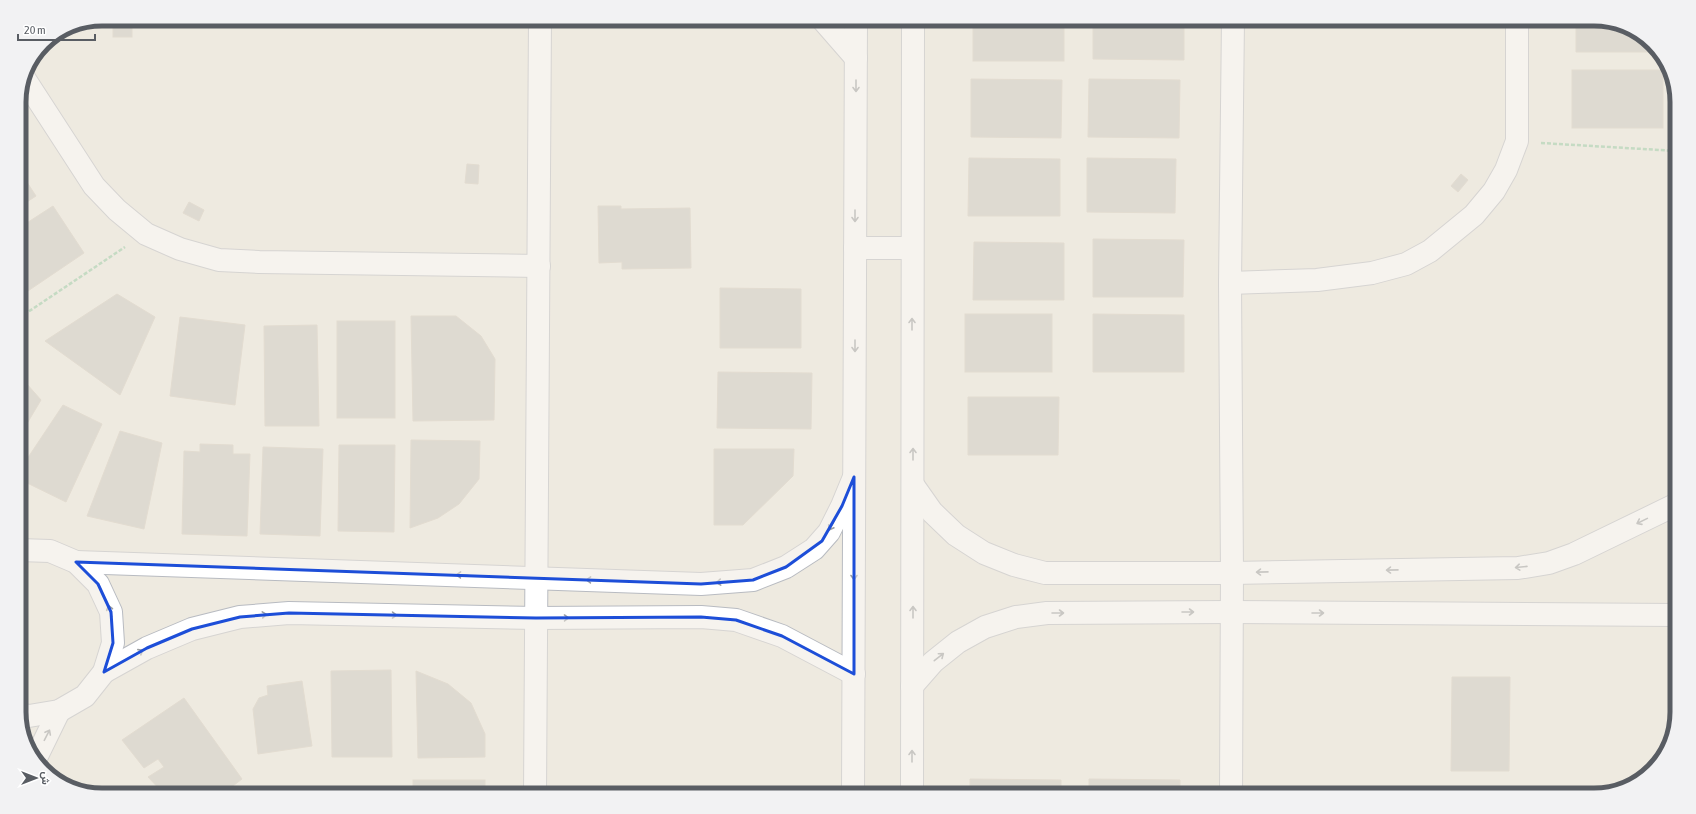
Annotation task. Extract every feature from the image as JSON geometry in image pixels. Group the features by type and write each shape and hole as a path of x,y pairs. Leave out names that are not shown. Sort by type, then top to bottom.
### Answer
{"street":[{"path":"535,788 540,26"},
{"path":"828,26 856,58"},
{"path":"853,788 856,26"},
{"path":"912,788 913,26"},
{"path":"1231,788 1232,573 1230,283 1233,26"},
{"path":"1230,283 1317,280 1372,273 1406,264 1430,251 1474,215 1494,191 1506,170 1517,141 1517,26"},
{"path":"28,85 94,186 117,210 146,234 180,249 218,260 258,262 539,266"},
{"path":"855,248 912,248"},
{"path":"26,549 50,551 76,562 701,584 753,580 786,567 814,549 822,541 829,532 842,506 854,477"},
{"path":"913,486 932,512 956,535 984,552 1014,566 1046,572 1232,573 1518,568 1549,563 1574,554 1670,507"},
{"path":"26,715 59,711 85,696 104,672 113,643 111,612 98,584 76,562"},
{"path":"912,686 933,662 958,642 986,627 1016,617 1047,613 1231,612 1670,615"},
{"path":"104,672 147,648 192,629 240,617 289,613 536,618 701,617 736,620 782,636 854,674"},
{"path":"38,753 59,711"}],"path":[{"path":"1517,141 1670,151"},
{"path":"26,313 146,234"}],"highlighted area":[{"path":"854,477 854,674 782,636 736,620 701,617 536,618 289,613 240,617 192,629 147,648 104,672 113,643 111,612 98,584 76,562 701,584 753,580 786,567 822,541 842,506"}],"building":[{"path":"113,26 132,26 132,37 113,37"},
{"path":"973,26 1064,26 1064,61 973,61"},
{"path":"1093,26 1184,26 1184,60 1093,59"},
{"path":"1576,26 1594,26 1609,27 1628,34 1651,52 1576,52"},
{"path":"1572,70 1663,70 1663,128 1572,128"},
{"path":"971,79 1062,80 1061,138 971,137"},
{"path":"1089,79 1180,80 1179,138 1088,137"},
{"path":"969,158 1060,159 1060,216 968,216"},
{"path":"1087,158 1176,159 1175,213 1087,212"},
{"path":"467,164 479,165 478,184 465,183"},
{"path":"1461,174 1468,180 1458,192 1451,186"},
{"path":"26,181 36,196 26,202"},
{"path":"189,202 204,210 199,221 183,213"},
{"path":"53,206 84,253 26,292 26,223"},
{"path":"598,206 621,206 621,209 690,208 691,268 622,269 622,262 599,263"},
{"path":"1093,239 1184,240 1183,297 1093,297"},
{"path":"974,242 1064,243 1064,300 973,300"},
{"path":"720,288 801,289 801,348 720,348"},
{"path":"117,294 155,317 120,395 45,341"},
{"path":"965,314 1052,314 1052,372 965,372"},
{"path":"1093,314 1184,315 1184,372 1093,372"},
{"path":"411,316 456,316 481,336 495,359 494,420 413,421"},
{"path":"180,317 245,325 235,405 170,396"},
{"path":"337,321 395,321 395,418 337,418"},
{"path":"317,325 319,426 265,426 264,326"},
{"path":"718,372 812,373 811,429 717,428"},
{"path":"26,383 41,400 26,425"},
{"path":"968,397 1059,397 1058,455 968,455"},
{"path":"63,405 102,424 66,502 26,482 26,460"},
{"path":"120,431 162,443 144,529 87,516"},
{"path":"411,440 480,441 479,479 459,504 438,518 410,528"},
{"path":"200,444 233,445 233,454 250,454 247,536 182,534 184,451 200,452"},
{"path":"339,445 395,445 394,532 338,531"},
{"path":"263,447 323,449 320,536 260,534"},
{"path":"714,449 794,449 793,476 743,525 714,525"},
{"path":"391,670 392,757 332,757 331,671"},
{"path":"416,671 448,684 471,703 485,734 485,757 418,758"},
{"path":"1452,677 1510,677 1509,771 1451,771"},
{"path":"302,681 312,746 258,754 253,709 259,698 268,695 267,686"},
{"path":"184,698 242,779 230,788 158,788 148,777 164,767 158,759 144,768 122,740"},
{"path":"970,779 1061,780 1061,788 970,788"},
{"path":"1089,779 1180,780 1180,788 1089,788"},
{"path":"413,780 485,780 485,788 413,788"}]}
